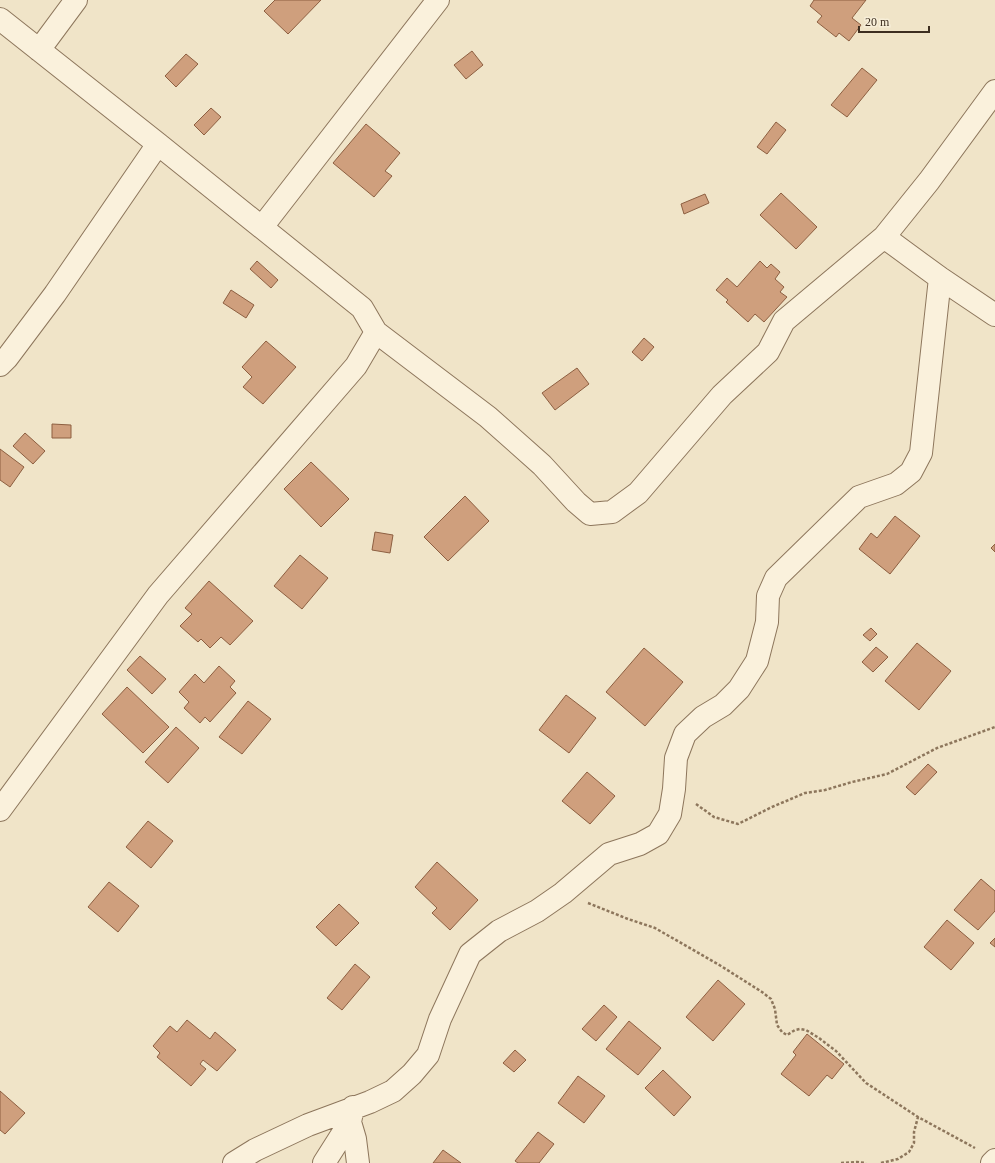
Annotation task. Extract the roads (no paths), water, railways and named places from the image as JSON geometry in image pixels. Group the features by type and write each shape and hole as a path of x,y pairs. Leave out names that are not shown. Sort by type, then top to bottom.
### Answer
{"street":[{"path":"39,50 76,0"},
{"path":"262,227 438,0"},
{"path":"0,19 362,308 376,332 488,417 542,465 576,502 590,514 612,512 638,493 722,395 768,352 784,321 884,237 929,181 995,91"},
{"path":"0,365 7,358 55,294 158,144"},
{"path":"884,237 940,278 995,314"},
{"path":"234,1163 255,1150 301,1128 352,1115 370,1102 393,1091 412,1074 428,1055 440,1019 470,954 499,931 537,911 563,893 609,854 640,844 658,834 670,814 674,789 676,758 685,734 703,717 723,705 738,689 757,661 767,622 768,596 776,578 859,497 896,484 911,472 921,453 940,278"},
{"path":"0,810 158,595 356,366 376,332"},
{"path":"324,1163 352,1115"},
{"path":"352,1115 358,1163"},
{"path":"992,1163 995,1160"}]}
